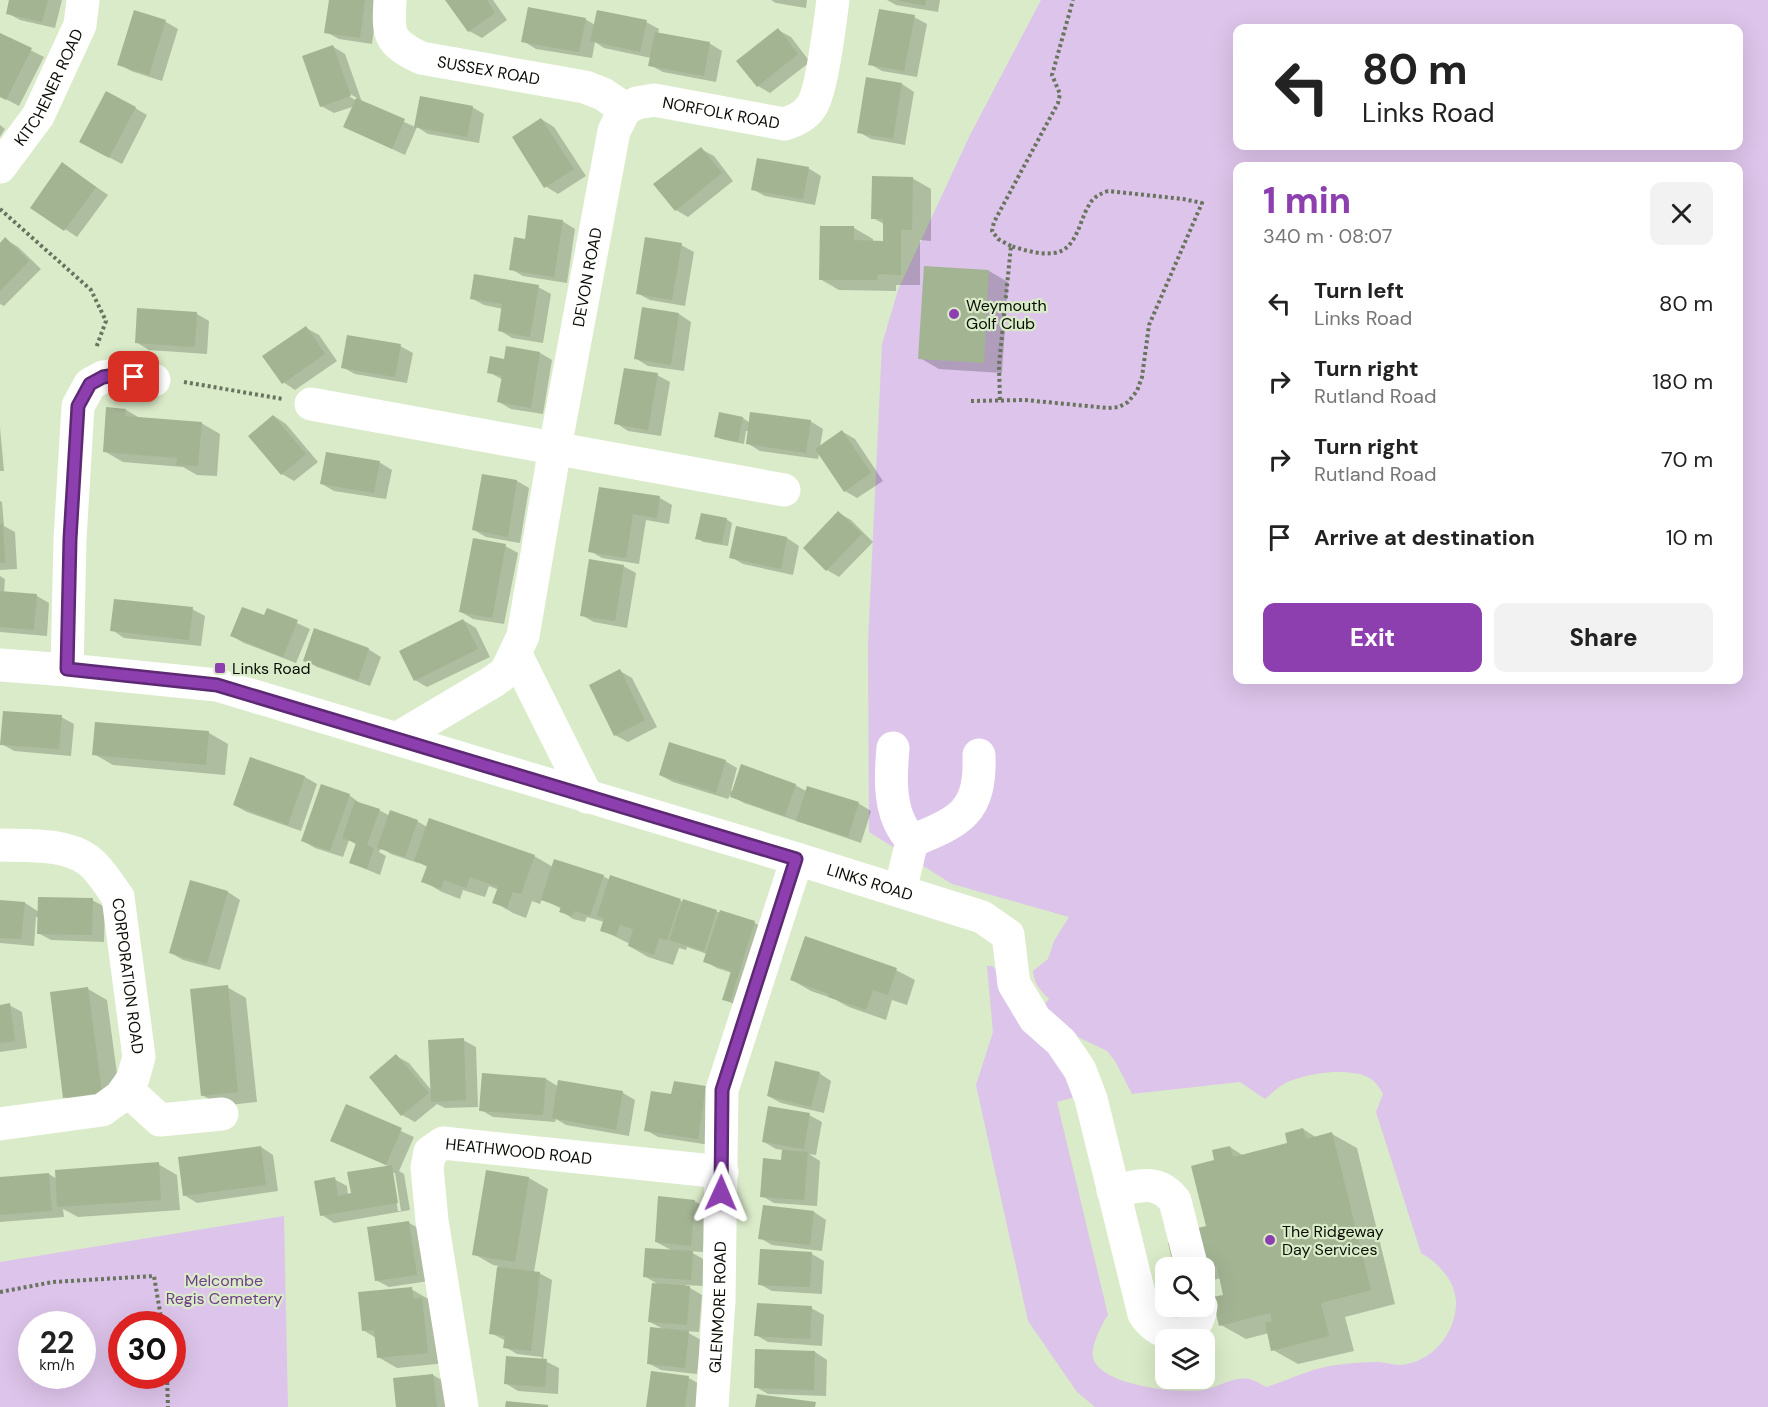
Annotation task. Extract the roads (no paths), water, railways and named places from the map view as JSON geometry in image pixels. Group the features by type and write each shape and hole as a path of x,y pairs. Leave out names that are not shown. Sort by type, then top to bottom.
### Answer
{"street":[{"name":"KITCHENER ROAD","path":"0,167 38,116 80,25 83,0"},
{"name":"SUSSEX ROAD","path":"390,0 390,33 400,48 421,58 585,87 603,94 625,109"},
{"name":"NORFOLK ROAD","path":"625,109 637,103 654,100 784,124 796,121 813,106 819,88 833,0"},
{"name":"DEVON ROAD","path":"398,738 506,672 523,636 555,448 614,131 625,109"},
{"path":"67,669 70,539 78,406 90,384 103,377 115,375 154,380"},
{"path":"311,404 784,490"},
{"path":"516,655 587,797"},
{"name":"LINKS ROAD","path":"0,665 67,669 217,685 398,738 982,917 1008,935 1014,984 1035,1019 1061,1042 1080,1070 1091,1099 1144,1314 1157,1329 1168,1334 1181,1334 1191,1328 1199,1317"},
{"path":"893,748 891,771 898,820 912,842 900,891"},
{"path":"912,842 948,826 973,801 978,785 979,755"},
{"name":"CORPORATION ROAD","path":"0,845 57,848 87,860 104,876 118,897 139,1056 133,1078 120,1098 102,1110 0,1124"},
{"name":"GLENMORE ROAD","path":"712,1407 719,1300 722,1090 796,859"},
{"path":"126,1089 160,1120 222,1114"},
{"name":"HEATHWOOD ROAD","path":"462,1407 432,1221 427,1167 430,1152 443,1143 722,1172"},
{"path":"1113,1191 1143,1185 1163,1188 1170,1194 1175,1201 1189,1257"}],"place":[{"name":"Weymouth Golf Club","path":"954,314"},
{"name":"Links Road","path":"220,668"},
{"name":"The Ridgeway Day Services","path":"1270,1240"}],"park label":[{"name":"Melcombe Regis Cemetery","path":"224,1289"}]}
